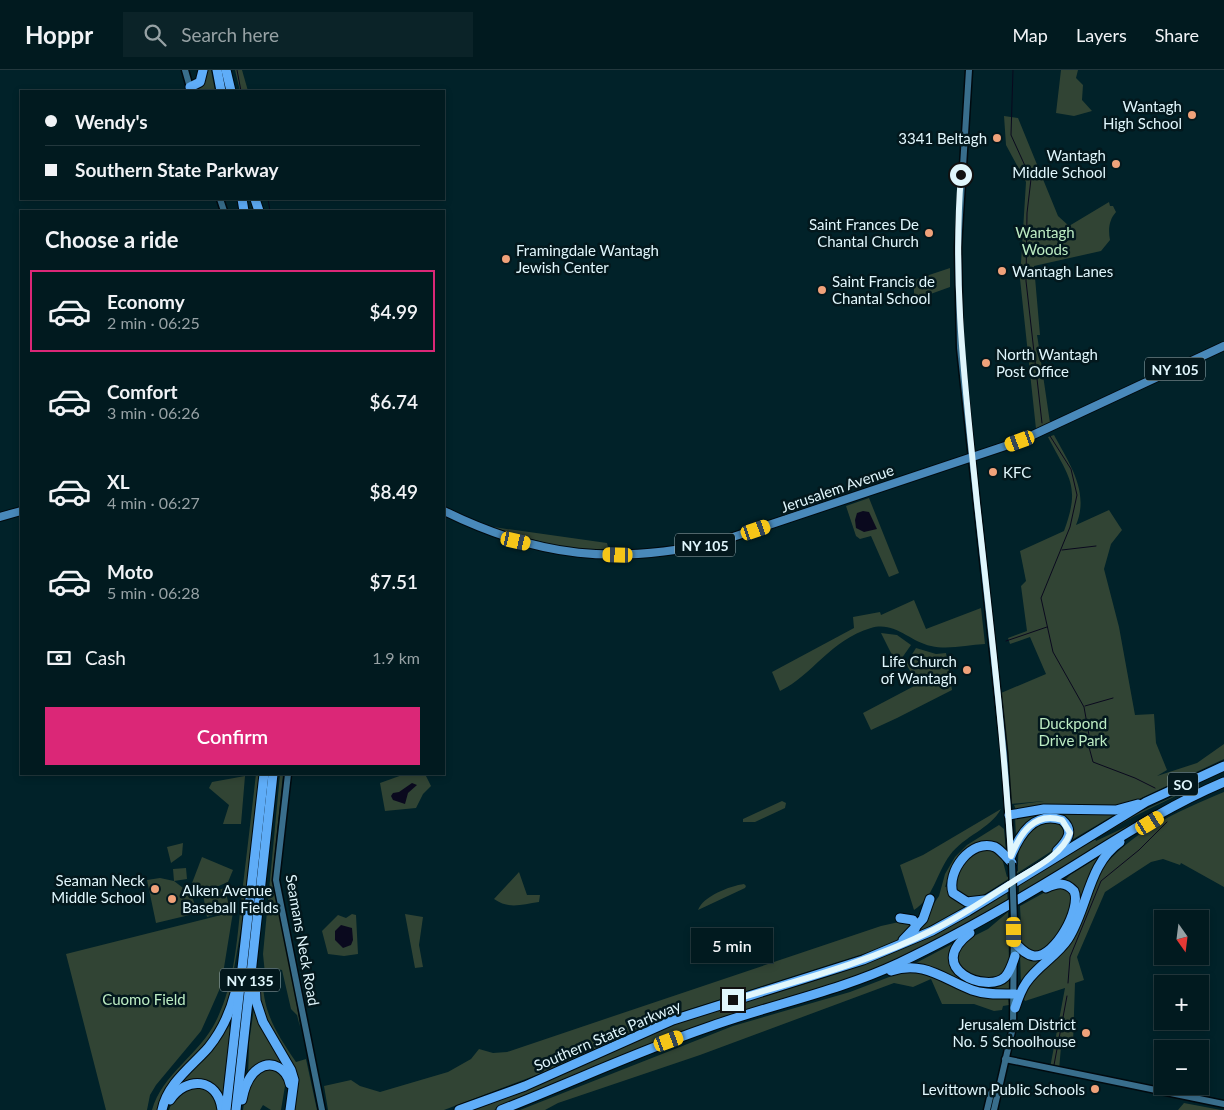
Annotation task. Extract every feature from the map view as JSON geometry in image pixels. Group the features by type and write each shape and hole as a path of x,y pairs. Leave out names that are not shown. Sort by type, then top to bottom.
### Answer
{"highway":[{"path":"190,89 200,82 203,70"},
{"path":"217,70 221,90"},
{"path":"226,70 231,90"},
{"name":"Southern State Parkway","path":"459,1110 532,1082 673,1020 854,963 932,931 1143,803 1224,766"},
{"name":"NY 135","path":"238,1110 264,775"},
{"name":"NY 135","path":"226,1110 273,775"},
{"name":"Southern State Parkway","path":"501,1110 696,1031 800,1000 896,964 960,934 1180,802 1224,782"},
{"path":"1015,1008 1026,983 1068,939 1077,923 1092,880 1103,860 1116,845 1164,815 1180,802"},
{"path":"1009,815 1044,809 1116,810 1143,803"},
{"path":"984,900 967,902 953,893 951,878 958,865 972,850 986,846 999,850 1011,860 1019,837 1032,823 1054,817 1066,823 1070,833 1066,842 1029,872"},
{"path":"1015,943 1027,954 1034,956 1045,954 1056,944 1068,925 1076,901 1076,895 1071,887 1059,883 1022,897"},
{"path":"893,948 915,930 927,911 930,899"},
{"path":"1003,909 956,944 952,953 954,963 964,974 979,982 990,984 1005,978 1015,956"},
{"path":"900,918 912,920 916,926 915,930"},
{"path":"162,1110 168,1092 208,1048 222,1029 249,952"},
{"path":"249,952 259,1012 265,1027 291,1070 294,1086 290,1110"},
{"path":"800,1000 850,986 897,969 917,967 935,972 980,992 1015,994"},
{"path":"238,1110 246,1084 257,1069 268,1065 277,1066 287,1075 290,1083 284,1110"},
{"path":"167,1110 170,1100 176,1092 183,1086 196,1083 211,1088 220,1100 222,1110"}],"main road":[{"path":"185,70 190,89"},
{"path":"969,70 968,113 959,197 957,273 961,352 1004,747 1015,943 1015,1008 1013,1027 994,1110"},
{"name":"Jerusalem Avenue","path":"445,511 510,539 548,548 604,555 644,555 718,542 1025,439 1224,346"},
{"path":"0,517 20,511"},
{"name":"Seamans Neck Road","path":"288,775 276,880 322,1110"},
{"path":"1005,1059 1224,1104"},
{"path":"987,1110 991,1094 998,1086"}],"green space":[{"path":"205,70 211,70 215,90 195,90"},
{"path":"235,70 242,70 248,90 240,90"},
{"path":"1061,70 1078,70 1076,78 1083,85 1082,100 1092,111 1074,116 1056,113"},
{"name":"Wantagh Woods","path":"1004,116 1018,118 1058,216 1069,226 1109,202 1116,212 1110,225 1110,240 1101,251 1034,266 1040,335 1037,335 1050,423 1036,429 1020,279 1026,182 1006,145"},
{"path":"950,268 950,287 914,300 914,280"},
{"name":"Duckpond Drive Park","path":"1054,435 1071,467 1079,489 1080,513 1076,525 1109,510 1122,530 1111,544 1104,569 1119,627 1135,715 1154,714 1156,743 1167,770 1157,776 1197,763 1224,744 1224,759 1137,800 1106,808 1016,810 1014,805 1044,801 1011,804 1001,693 1046,674 1030,637 1010,644 1008,638 1027,631 1021,586 1026,581 1020,551 1064,531 1072,503 1072,492 1067,473 1048,437"},
{"path":"869,498 899,573 889,577 871,536 860,539 856,536 846,506"},
{"path":"493,527 607,543 608,547 598,550 569,548 534,540"},
{"path":"914,600 926,629 981,608 985,644 937,647 923,644 888,627 871,628 857,633 844,641 792,684 780,691 772,672 854,628 853,617 880,612 881,615"},
{"path":"881,633 897,635 911,645 897,665"},
{"path":"916,648 936,654 946,653 952,690 871,730 863,713 918,684 906,664"},
{"path":"256,775 259,775 242,923 226,1014 211,1040 159,1110 152,1110 164,1086 201,1044 216,1021 227,993 236,948"},
{"path":"280,775 283,775 272,881 292,971 300,1027 297,1015 291,1009 282,970 277,969 268,975 265,974 263,954"},
{"path":"402,775 426,775 431,786 423,794 416,808 385,811 380,783"},
{"path":"245,776 241,824 223,824 229,805 209,788 212,782"},
{"path":"1200,784 1133,817 1095,839 1096,841 1136,822 1019,896 1019,885 1131,816"},
{"path":"1224,792 1224,887 1181,863 1180,865 1163,859 1151,862 1105,892 1077,957 1084,980 1075,983 1073,1044 1061,1047 1059,1070 1050,1068 1065,988 1025,1001 1022,996 1098,874 1124,846 1155,824"},
{"path":"782,801 786,803 785,808 755,822 743,822 743,819"},
{"path":"1001,809 990,822 956,848 945,862 926,899 914,910 900,865 923,855"},
{"path":"1048,812 1119,812 1070,841 1069,819 1054,815 1032,819 1016,837 1015,817"},
{"path":"1043,821 1063,824 1067,831 1061,845 977,899 972,900 956,893 953,876 975,851 992,849 1002,858 1007,877 1018,871 1022,842 1029,832"},
{"path":"999,825 1004,829 1006,852 988,844 987,841 980,844 961,859 948,879 945,887 948,886 954,900 968,905 912,936 939,896 945,874 955,857 967,845"},
{"path":"183,843 182,855 171,863 167,847"},
{"path":"1105,853 1068,935 1050,953 1079,899 1064,881 1070,875"},
{"path":"202,857 233,870 228,882 200,894 189,891"},
{"path":"186,868 187,879 174,881 173,869"},
{"path":"519,872 527,895 540,895 539,902 511,905 494,899"},
{"name":"Alken Avenue Baseball Fields","path":"160,878 174,881 191,894 198,913 156,923 147,880"},
{"path":"744,884 745,888 698,910 705,900 711,896 725,889"},
{"path":"1058,885 1073,892 1074,906 1055,942 1034,955 1022,946 1020,906"},
{"path":"225,888 229,906 225,911 207,917 203,894"},
{"path":"1007,891 1008,903 903,959 494,1110 473,1110 528,1089 634,1041 689,1019 826,977 887,955 948,926"},
{"name":"Cuomo Field","path":"233,912 221,986 201,1031 156,1085 150,1095 147,1110 106,1110 66,954"},
{"path":"1008,912 1009,967 1000,979 974,978 957,964 957,949 964,941 988,929"},
{"path":"352,914 356,915 358,954 344,956 328,954 322,931 338,915 346,918"},
{"path":"405,914 423,917 419,945 423,967 415,968"},
{"path":"908,920 914,924 900,939 882,948 674,1014 635,1030 571,1062 444,1110 328,1110 324,1086 351,1080 360,1086 380,1092 448,1072 471,1059 479,1049 493,1053 507,1052 881,926"},
{"path":"952,944 950,961 982,986 1010,975 1010,991 989,992 914,964"},
{"path":"1050,954 1021,984 1020,955"},
{"path":"913,970 1008,997 1009,1005 1003,1006 1002,1010 994,1011 974,1004 942,1004 931,979 913,987 894,983 700,1055 558,1103 545,1110 520,1110 733,1026 850,992"},
{"path":"263,984 266,1006 278,1035 296,1062 306,1059 317,1110 293,1110 296,1087 263,1016 258,987"},
{"path":"255,1001 289,1069 268,1063 248,1078 249,1043"},
{"path":"229,1022 230,1031 222,1100 209,1083 180,1085 179,1083"},
{"path":"270,1067 279,1069 286,1080 281,1110 271,1110 263,1105 260,1110 243,1110 250,1084"},
{"path":"193,1086 204,1089 211,1094 221,1110 169,1110 174,1097"},
{"path":"1184,1103 1221,1110 1178,1110"}],"water":[{"path":"869,512 877,529 864,532 856,528 855,520 857,513"},
{"path":"412,783 417,785 408,793 405,804 393,800 391,796 393,793 399,792"},
{"path":"341,925 352,928 353,940 351,945 343,948 335,940 335,931"}],"waterway":[{"path":"237,70 241,90"},
{"path":"1013,70 1011,135 1031,179 1027,213 1026,281 1042,423"},
{"path":"268,200 270,210"},
{"path":"1050,436 1071,469 1077,495 1070,527 1041,598 1053,652 1084,707 1089,735"},
{"path":"1062,550 1096,546"},
{"path":"1006,641 1047,627"},
{"path":"1085,706 1113,698"},
{"path":"1089,747 1093,762 1155,788"},
{"path":"1068,983 1070,957 1101,881 1139,850 1167,822"},
{"path":"1054,1065 1067,996"}],"place":[{"name":"Wantagh High School","path":"1192,115"},
{"name":"3341 Beltagh","path":"997,138"},
{"name":"Wantagh Middle School","path":"1116,164"},
{"name":"Saint Frances De Chantal Church","path":"929,233"},
{"name":"Framingdale Wantagh Jewish Center","path":"506,259"},
{"name":"Wantagh Lanes","path":"1002,271"},
{"name":"Saint Francis de Chantal School","path":"822,290"},
{"name":"North Wantagh Post Office","path":"986,363"},
{"name":"KFC","path":"993,472"},
{"name":"Life Church of Wantagh","path":"967,670"},
{"name":"Seaman Neck Middle School","path":"155,889"},
{"name":"Alken Avenue Baseball Fields","path":"172,899"},
{"name":"Jerusalem District No. 5 Schoolhouse","path":"1086,1033"},
{"name":"Levittown Public Schools","path":"1095,1089"}],"route":[{"path":"733,1000 863,960 932,931 975,907 1029,872 1056,852 1066,842 1070,833 1066,823 1062,820 1054,817 1040,819 1025,829 1011,856 1004,756 961,352 957,265 961,175"}]}
